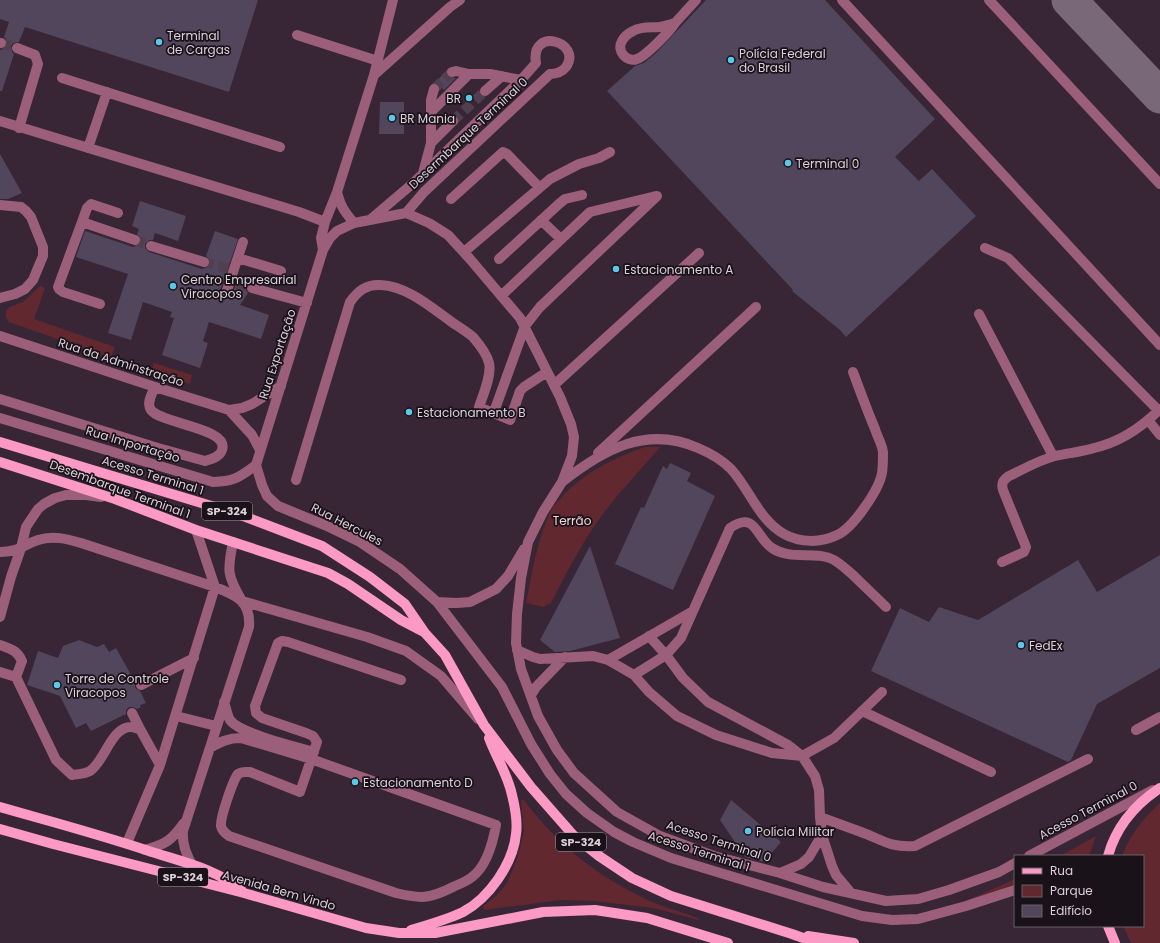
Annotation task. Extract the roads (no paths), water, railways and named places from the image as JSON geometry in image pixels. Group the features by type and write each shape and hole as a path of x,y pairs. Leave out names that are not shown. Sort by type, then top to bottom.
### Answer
{"main road":[{"name":"Acesso Terminal 1","path":"0,442 238,514 322,546 370,577 405,604 425,633 445,655 484,725"},
{"name":"Desembarque Terminal 1","path":"0,462 115,499 196,530 328,574 348,584 401,620 425,633"},
{"path":"399,933 442,921 464,911 486,895 505,868 516,835 516,819 512,794 484,725"},
{"name":"SP-324","path":"484,725 531,787 574,836 599,856 632,878 671,896 816,943"},
{"path":"1108,855 1111,846 1125,820 1145,798 1160,787"},
{"path":"0,807 127,843 192,865 220,875 233,883 244,893"},
{"name":"Avenida Bem Vindo","path":"0,829 52,844 244,893 366,928 399,933"},
{"name":"SP-324","path":"399,933 435,933 543,912 594,910 646,918 728,943"},
{"path":"1108,927 1112,942"},
{"path":"792,934 854,943"}],"street":[{"path":"323,250 321,238 325,222 337,192 374,75 393,0"},
{"path":"374,75 450,7 460,0"},
{"path":"675,23 661,27 641,27 633,31 622,41 620,47 621,52 630,60 643,56 672,29 675,23 696,0"},
{"path":"842,0 1160,345"},
{"path":"989,0 1160,184"},
{"path":"297,35 378,61"},
{"name":"Desermbarque Terminal 0","path":"369,220 424,173 521,80 536,63 535,57 537,49 542,44 549,40 557,41 564,45 568,51 569,58 567,66 562,71 555,74 550,74 424,192 406,213"},
{"path":"16,48 35,55 38,64 19,128"},
{"path":"452,72 456,71 469,74 490,74 521,80"},
{"path":"432,111 469,74"},
{"path":"485,91 502,76"},
{"path":"62,78 280,147"},
{"path":"424,173 431,143 431,100 434,89"},
{"path":"88,148 107,92"},
{"path":"0,121 298,212 325,222"},
{"path":"431,143 453,121"},
{"path":"451,199 503,152 507,154 539,187"},
{"path":"464,252 539,187 559,173 579,164 599,158 610,152"},
{"path":"337,192 340,205 354,223"},
{"path":"499,259 565,199 582,195"},
{"path":"494,412 524,326 540,307 657,196 590,212 501,296"},
{"path":"100,304 63,292 58,287 87,208 91,204 118,213"},
{"path":"0,205 21,207 26,211 31,217 43,247 43,256 33,280 25,289 15,294 0,298"},
{"path":"323,250 330,238 337,231 354,223 406,213 429,223 448,235 520,318 554,385 571,424 574,437 572,456 562,482"},
{"path":"541,220 561,239"},
{"path":"82,222 135,240"},
{"path":"226,293 234,283 231,270 238,258 243,242"},
{"path":"151,246 204,262"},
{"path":"985,248 1008,258 1159,410 1134,431 1106,445 1094,449 1054,456 1009,476 1004,480 1002,484 1003,490 1026,547 1024,552 1002,562"},
{"name":"Rua Exportação","path":"256,465 323,250"},
{"path":"554,385 699,253"},
{"path":"238,258 281,271"},
{"path":"296,480 350,302 361,289 369,286 381,285 397,288 427,304 472,337 485,353 490,368 479,407 510,420 520,391 547,372"},
{"path":"252,288 307,303"},
{"path":"562,482 586,464 756,307"},
{"path":"979,314 1054,456"},
{"name":"Rua da Adminstração","path":"2,335 155,387 229,410"},
{"path":"586,464 604,454 640,440 653,439 689,444 719,459 731,469 761,513 771,524 785,534 805,541 820,541 838,535 851,524 873,495 882,473 883,451 853,372"},
{"path":"229,410 242,408 252,404 281,386"},
{"path":"0,399 205,461 218,455 222,450 223,444 220,438 210,432 157,416 150,409 149,400 155,387"},
{"path":"229,410 252,435 260,450"},
{"name":"Rua Importação","path":"0,418 213,482 228,482 239,478 256,465"},
{"path":"1148,420 1160,435"},
{"name":"Rua Hercules","path":"256,465 267,496 278,506 327,526 360,542 400,569 437,602"},
{"name":"Acesso Terminal 0","path":"562,482 543,512 528,542 521,578 517,614 516,643 521,669 531,695 532,704 557,750 574,773 617,812 660,836 714,856 780,873 851,894 886,901 918,899 999,872 1014,864"},
{"path":"0,617 26,527 32,516 44,504 55,498 66,495 86,495 115,499"},
{"path":"634,675 666,655 681,638 730,528 738,522 756,527 771,548 792,555 821,556 833,559 886,607"},
{"path":"127,843 160,765 215,587 196,530"},
{"path":"0,552 14,551 40,539 55,537 63,538 215,587 232,594 242,601 367,637 406,651 441,676 484,725"},
{"path":"192,865 182,842 183,831 249,627 250,618 248,610 230,576 229,562 233,542"},
{"path":"437,602 470,602 496,589 508,576 528,542"},
{"name":"Acesso Terminal 1","path":"437,602 502,687 531,744 550,774 566,794 587,813 614,832 633,842 671,858 855,914 892,920 918,919 966,906 1014,890"},
{"path":"608,660 693,612"},
{"path":"649,636 666,655 683,678 708,702 788,745 802,756 815,776 819,790 822,835 836,875 851,894"},
{"path":"224,702 230,720 238,726 312,756 496,825 490,851 472,878 438,894 427,897 412,897 396,893 229,836 223,831 221,826 235,778 239,773 244,771 250,772 300,792 312,756 317,742 313,736 299,729 262,718 256,714 255,706 278,643 282,641 288,642 401,680"},
{"path":"0,645 14,650 19,654 22,661 16,677 56,760 72,775 90,771 98,763 119,731 130,727 140,729"},
{"path":"518,650 540,659 593,656 608,660 634,675 649,692 677,716 716,735 772,754 802,756 834,738 882,692"},
{"path":"531,695 536,686 566,657"},
{"path":"141,685 194,658"},
{"path":"0,672 16,677"},
{"path":"862,711 991,772"},
{"path":"132,713 160,765"},
{"path":"176,716 216,726"},
{"path":"1136,730 1160,717"},
{"path":"210,748 221,741 230,738 241,738 312,756"},
{"path":"820,817 863,832 888,843 902,847 915,846 1088,759"},
{"name":"Acesso Terminal 0","path":"1031,855 1160,787"},
{"path":"145,850 168,841 175,836 186,822"},
{"path":"780,873 802,864 809,857 822,835"}],"tunnel":[{"path":"1,43 17,48"},
{"path":"434,89 452,72"},
{"path":"453,121 485,91"},
{"path":"135,240 151,246"},
{"path":"204,262 229,269"},
{"path":"237,284 252,288"}],"place":[{"name":"Terminal de Cargas","path":"159,42"},
{"name":"Polícia Federal do Brasil","path":"731,60"},
{"name":"BR","path":"469,98"},
{"name":"BR Mania","path":"392,118"},
{"name":"Terminal 0","path":"788,163"},
{"name":"Estacionamento A","path":"616,269"},
{"name":"Centro Empresarial Viracopos","path":"173,286"},
{"name":"Estacionamento B","path":"409,412"},
{"name":"FedEx","path":"1021,645"},
{"name":"Torre de Controle Viracopos","path":"57,685"},
{"name":"Estacionamento D","path":"355,782"},
{"name":"Polícia Militar","path":"748,831"}],"park label":[{"name":"Terrão","path":"572,520"}]}
